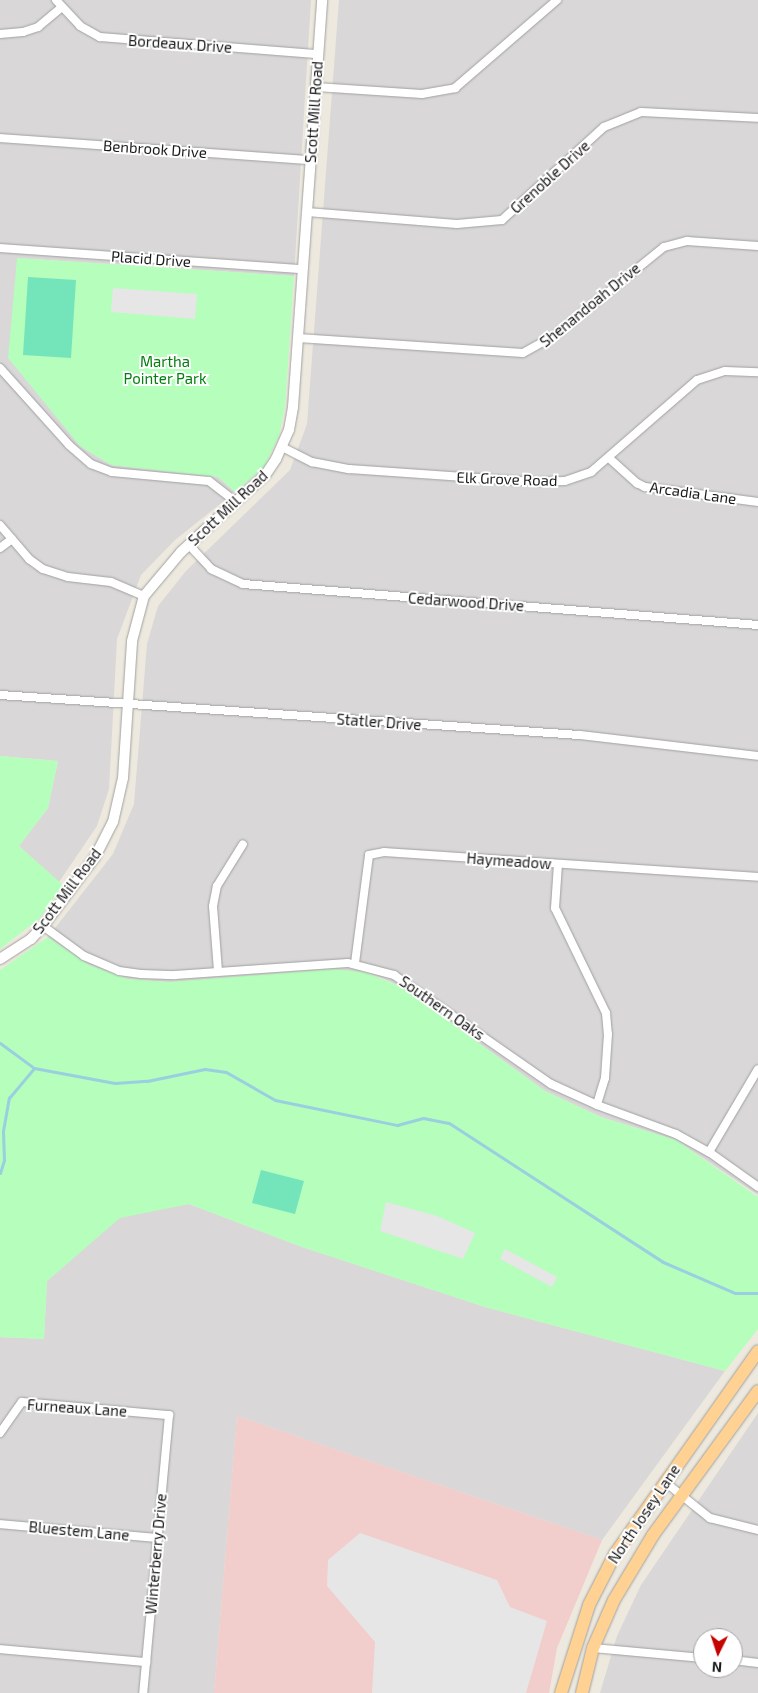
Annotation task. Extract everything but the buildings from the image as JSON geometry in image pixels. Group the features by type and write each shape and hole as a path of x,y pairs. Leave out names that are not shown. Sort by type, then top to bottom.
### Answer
{"main road":[{"name":"North Josey Lane","path":"561,1693 589,1605 618,1548 758,1351"},
{"name":"North Josey Lane","path":"582,1693 593,1648 614,1600 640,1555 758,1391"}],"street":[{"name":"Bordeaux Drive","path":"56,0 80,26 100,37 318,54"},
{"name":"Scott Mill Road","path":"0,959 31,939 43,926 95,857 113,822 121,797 132,641 144,596 189,545 266,474 282,447 293,408 322,0"},
{"path":"316,87 422,94 455,88 557,0"},
{"path":"0,34 23,32 38,27 62,7"},
{"name":"Grenoble Drive","path":"307,212 457,224 502,220 604,127 641,112 758,118"},
{"name":"Benbrook Drive","path":"0,138 310,160"},
{"name":"Shenandoah Drive","path":"298,338 523,353 544,343 664,247 686,241 758,246"},
{"name":"Placid Drive","path":"0,248 302,269"},
{"path":"0,368 69,445 92,464 112,472 209,481 236,502"},
{"name":"Elk Grove Road","path":"282,447 312,462 349,469 533,482 565,481 582,476 609,458 697,380 725,371 758,372"},
{"name":"Arcadia Lane","path":"609,458 637,483 646,487 758,502"},
{"path":"0,525 29,559 57,575 111,582 144,596"},
{"path":"0,548 12,539"},
{"name":"Cedarwood Drive","path":"189,545 211,569 242,584 758,625"},
{"name":"Statler Drive","path":"0,695 580,735 758,756"},
{"path":"218,971 213,906 217,886 244,844"},
{"name":"Haymeadow","path":"354,963 369,855 384,852 758,877"},
{"path":"558,864 555,908 606,1013 608,1034 605,1078 597,1105"},
{"name":"Southern Oaks","path":"43,926 84,956 119,971 155,976 354,963 405,982 551,1084 597,1105 676,1134 709,1152 758,1187"},
{"path":"709,1152 758,1070"},
{"name":"Furneaux Lane","path":"0,1433 22,1402 169,1415"},
{"name":"Winterberry Drive","path":"143,1693 169,1415"},
{"path":"665,1482 710,1518 758,1530"},
{"name":"Bluestem Lane","path":"0,1524 158,1538"},
{"path":"593,1648 693,1657"},
{"path":"0,1649 146,1662"},
{"path":"743,1661 758,1662"}],"shaded area":[{"path":"0,0 311,0 294,276 17,258 74,438 80,446 111,465 218,477 235,492 175,540 141,575 117,639 109,789 97,826 59,882 19,846 48,808 58,761 0,756"},
{"path":"339,0 758,0 758,1195 676,1140 601,1117 545,1091 400,986 382,978 364,972 168,982 128,979 89,965 48,937 113,854 134,804 147,644 158,606 186,571 290,470 307,424"},
{"path":"113,288 197,294 195,319 111,312"},
{"path":"386,1202 437,1216 475,1233 463,1259 380,1231"},
{"path":"189,1204 302,1247 485,1307 725,1371 602,1540 237,1416 214,1693 0,1693 0,1337 44,1339 47,1281 120,1217"},
{"path":"505,1249 557,1277 552,1287 500,1259"},
{"path":"758,1413 758,1693 600,1693 617,1636 641,1585"},
{"path":"237,1416 602,1540 557,1648 549,1693 214,1693"},
{"path":"360,1533 497,1580 510,1607 547,1621 526,1693 372,1693 375,1642 327,1586 328,1560"}],"green space":[{"name":"Martha Pointer Park","path":"17,258 294,276 285,407 279,436 264,467 235,492 218,477 111,465 80,446 8,358"},
{"path":"28,277 76,280 71,358 23,355"},
{"path":"0,756 58,761 48,808 19,846 63,885 39,919 0,949"},
{"path":"48,937 89,965 128,979 168,982 334,969 364,972 400,986 545,1091 601,1117 676,1140 758,1197 758,1329 725,1371 485,1307 302,1247 189,1204 120,1218 47,1281 44,1339 0,1337 0,970"},
{"path":"261,1170 304,1181 295,1214 252,1203"}],"waterway":[{"path":"0,1043 34,1068"},
{"path":"0,1173 4,1160 3,1131 9,1098 34,1068 115,1083 147,1081 205,1069 226,1072 275,1100 397,1125 423,1118 449,1123 663,1262 735,1293 758,1293"}]}
